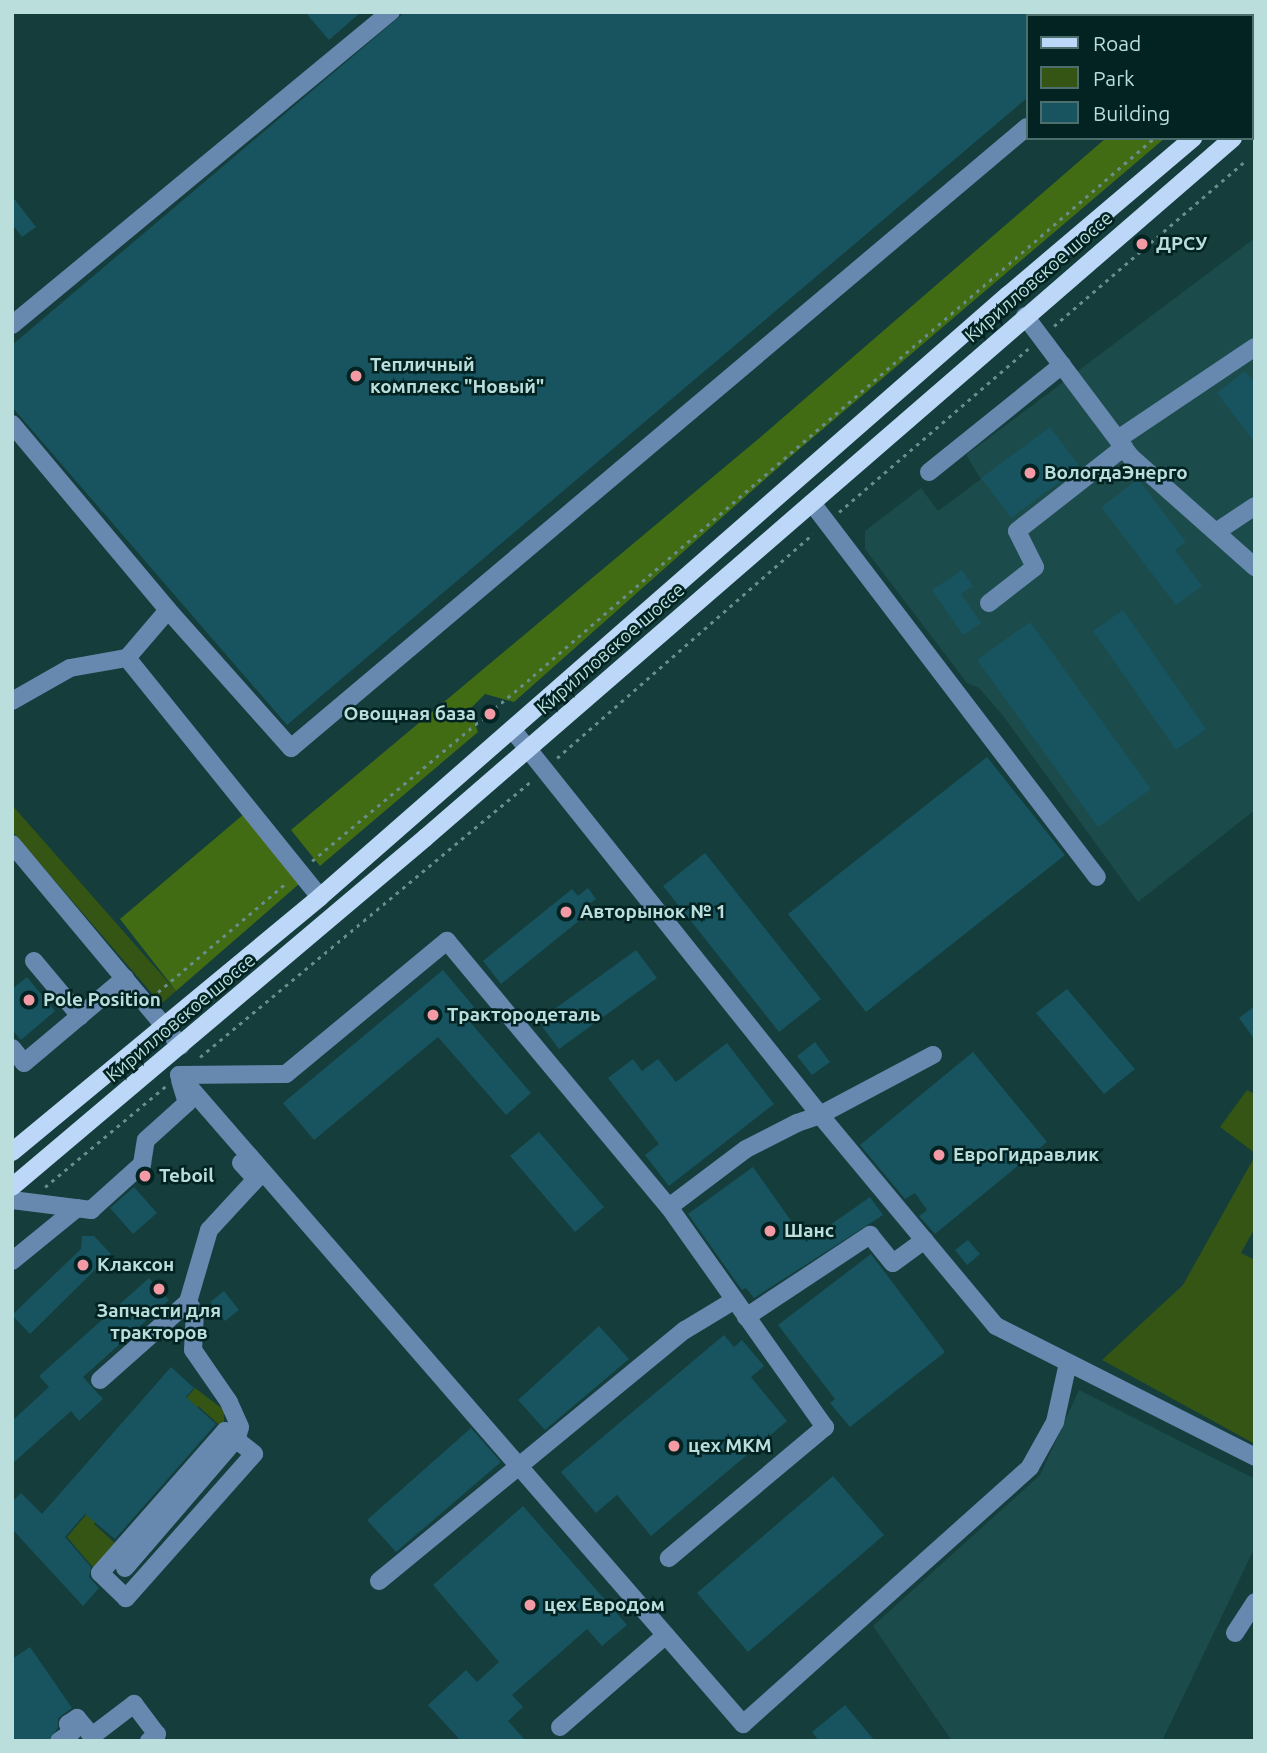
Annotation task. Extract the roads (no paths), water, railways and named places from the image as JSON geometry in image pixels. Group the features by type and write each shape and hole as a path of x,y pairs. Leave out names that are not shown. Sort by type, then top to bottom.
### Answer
{"main road":[{"name":"Кирилловское шоссе","path":"12,1152 320,897 1008,295 1191,140"},
{"name":"Кирилловское шоссе","path":"12,1187 529,748 1231,140"}],"street":[{"path":"12,325 391,12"},
{"path":"12,424 168,610 291,748 1026,128"},
{"path":"1025,316 1121,443 1255,567"},
{"path":"989,603 1035,567 1017,531 1121,443 1255,347"},
{"path":"929,472 1062,365"},
{"path":"812,503 1097,877"},
{"path":"1216,532 1255,506"},
{"path":"12,701 71,668 127,658 168,610"},
{"path":"127,658 320,897"},
{"path":"512,729 820,1115 996,1326 1255,1457"},
{"path":"12,844 181,1046"},
{"path":"179,1075 286,1074 447,941 669,1207 733,1301 825,1427 669,1558"},
{"path":"34,961 80,1016"},
{"path":"12,1048 24,1063 125,978"},
{"path":"669,1207 746,1149 797,1123 820,1115 933,1055"},
{"path":"165,1059 521,1465 743,1724 1030,1466 1055,1422 1068,1363"},
{"path":"100,1380 188,1303 209,1230 256,1179 187,1103 179,1075"},
{"path":"20,1200 91,1210 142,1164 146,1140 187,1103"},
{"path":"12,1261 77,1208"},
{"path":"746,1317 870,1235 893,1264 925,1240"},
{"path":"379,1581 685,1330 733,1301"},
{"path":"125,1568 237,1438 240,1427 229,1402 192,1350 195,1313 188,1303"},
{"path":"225,1431 237,1438 254,1454 126,1598 100,1573 225,1431"},
{"path":"1235,1633 1255,1602"},
{"path":"560,1727 666,1634"},
{"path":"59,1741 72,1732 68,1724 77,1718 92,1736 134,1704 157,1734 149,1741"}],"place":[{"name":"ДРСУ","path":"1142,244"},
{"name":"Тепличный комплекс \"Новый\"","path":"356,376"},
{"name":"ВологдаЭнерго","path":"1030,473"},
{"name":"Овощная база","path":"490,714"},
{"name":"Авторынок № 1","path":"566,912"},
{"name":"Pole Position","path":"29,1000"},
{"name":"Трактородеталь","path":"433,1015"},
{"name":"ЕвроГидравлик","path":"939,1155"},
{"name":"Teboil","path":"145,1176"},
{"name":"Шанс","path":"770,1231"},
{"name":"Клаксон","path":"83,1265"},
{"name":"Запчасти для тракторов","path":"159,1289"},
{"name":"цех МКМ","path":"674,1446"},
{"name":"цех Евродом","path":"530,1605"}]}
